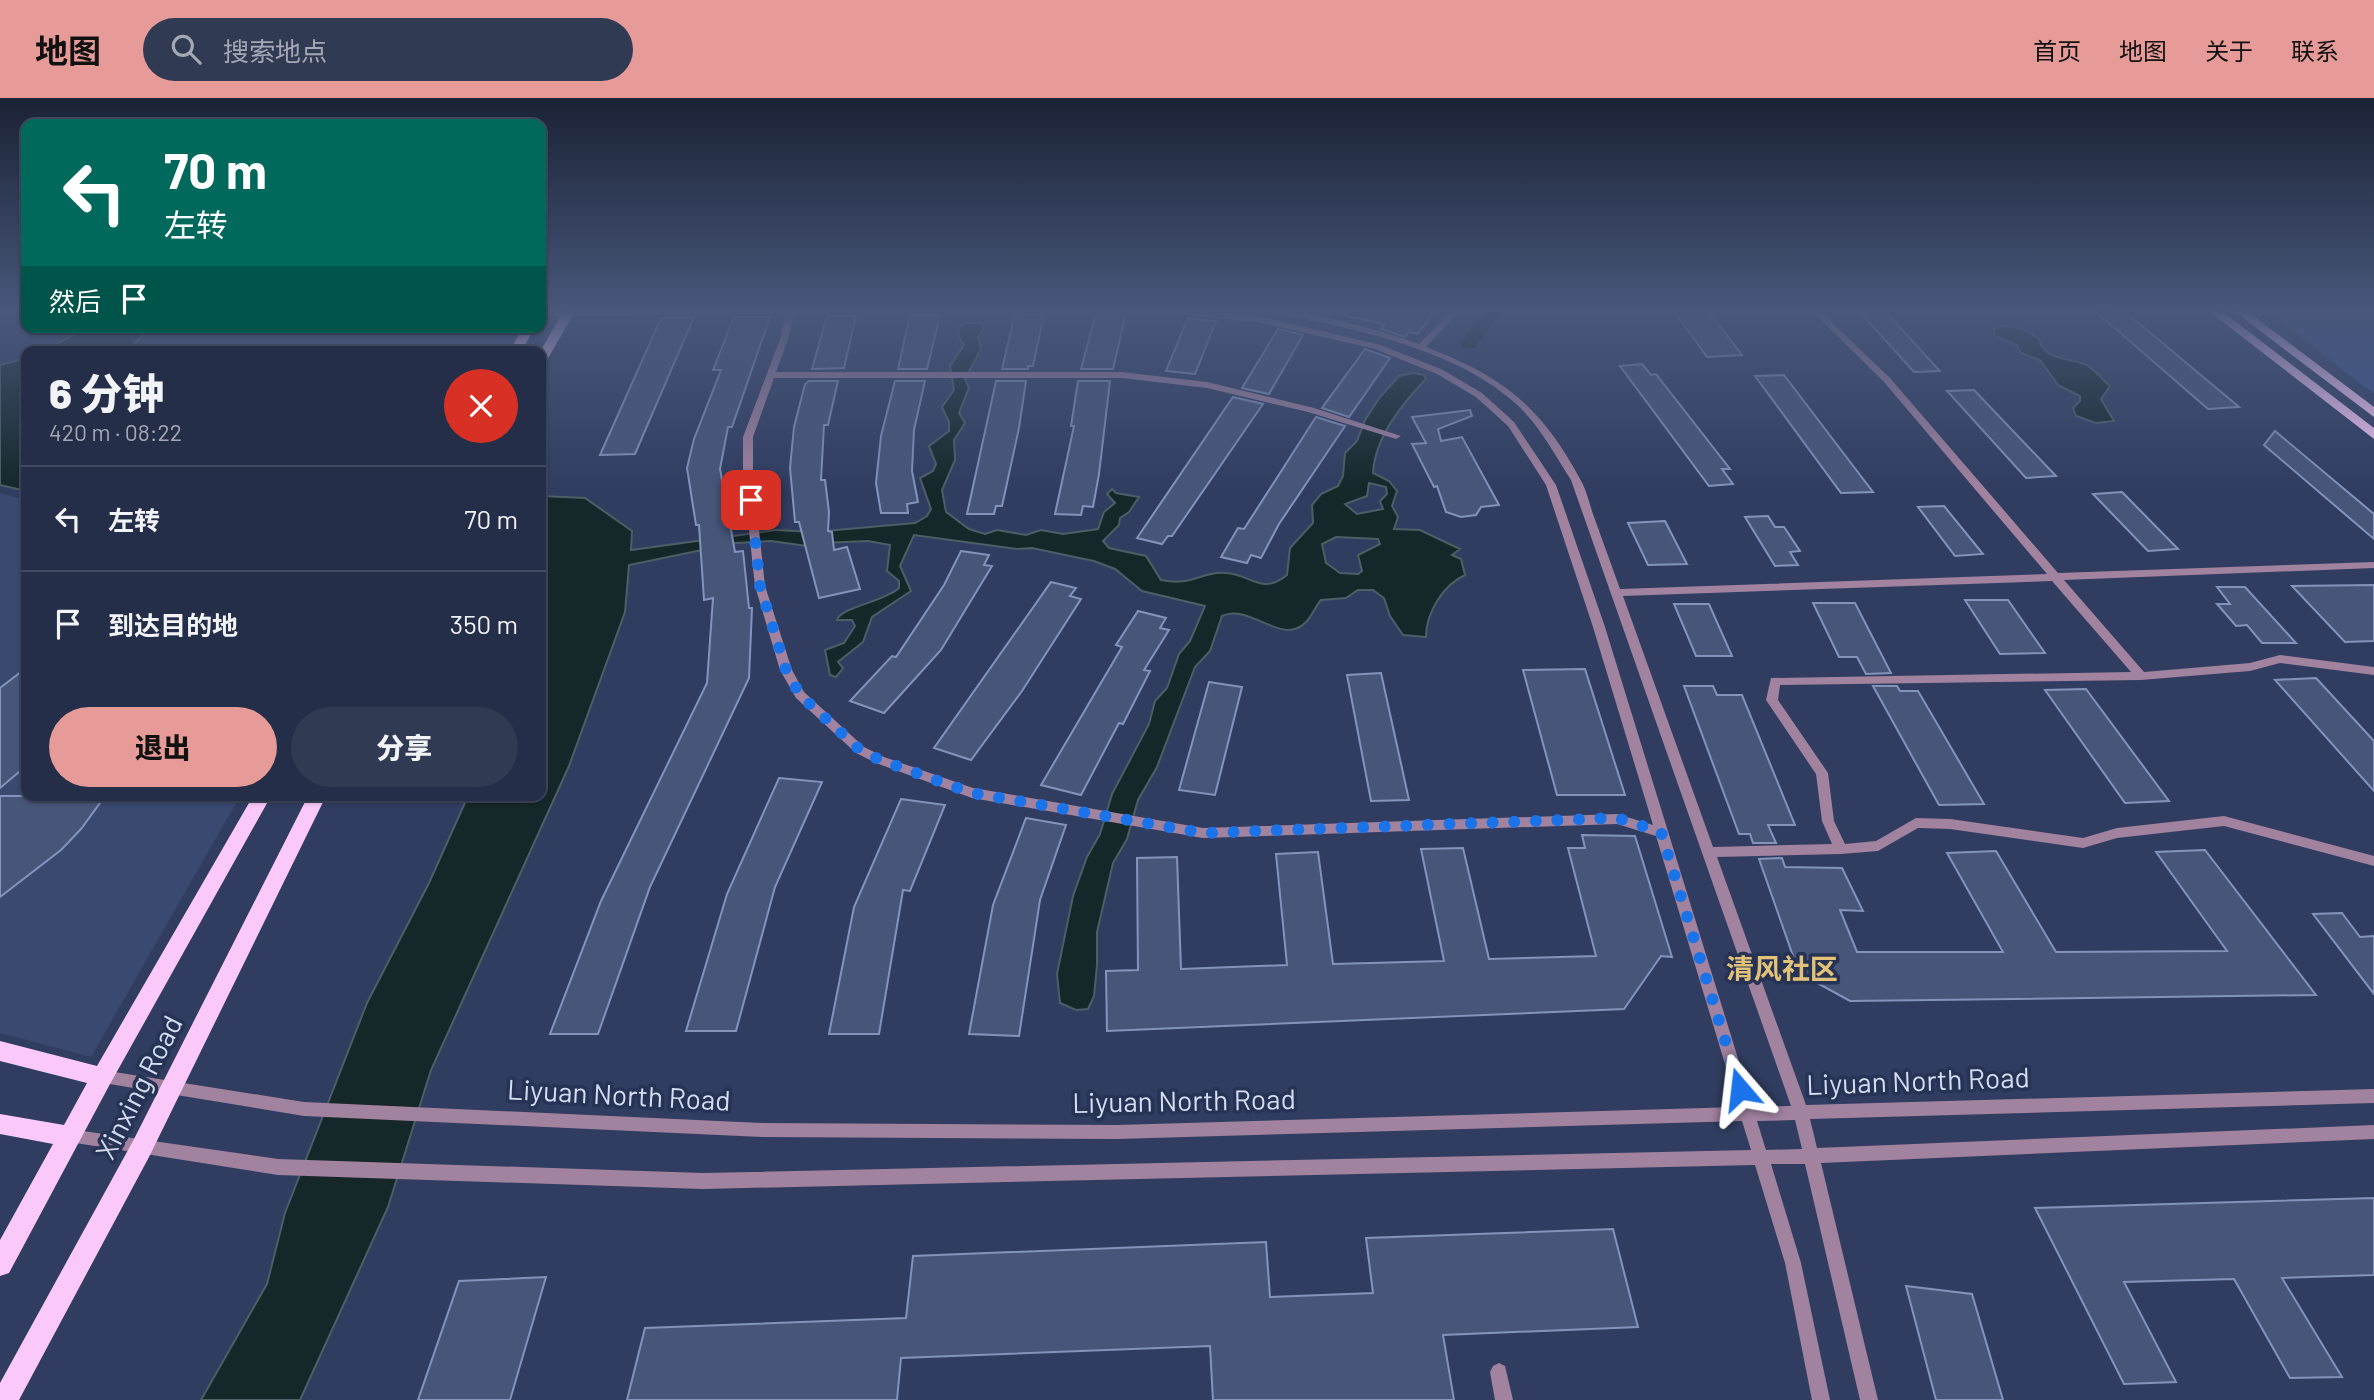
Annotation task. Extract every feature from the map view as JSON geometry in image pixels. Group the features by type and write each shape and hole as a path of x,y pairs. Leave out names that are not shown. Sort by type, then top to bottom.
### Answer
{"main road":[{"path":"2289,369 2374,435"},
{"path":"2316,369 2374,413"},
{"name":"Xinxing Road","path":"0,1264 102,1077 259,801"},
{"name":"Xinxing Road","path":"5,1400 141,1149 314,801"},
{"name":"Liyuan North Road","path":"0,1052 102,1077"},
{"path":"0,1124 69,1136"}],"street":[{"path":"772,369 748,437 748,475 760,586 786,670 800,695 860,750 880,760 972,793 1203,833 1617,818 1661,832"},
{"path":"1432,369 1479,395 1511,424 1551,485 1793,1263 1821,1400"},
{"path":"1465,369 1504,389 1540,424 1576,480 1801,1113 1869,1400"},
{"path":"1875,369 2141,676"},
{"path":"770,375 1122,375 1206,385 1311,410 1396,436"},
{"path":"1616,593 2374,565"},
{"path":"1841,849 1828,821 1822,773 1772,700 1775,681 2141,676 2250,667 2280,659 2374,671"},
{"path":"1709,852 1878,846 1916,823 1950,824 2083,843 2118,833 2224,821 2374,861"},
{"name":"Liyuan North Road","path":"102,1077 304,1109 762,1130 1116,1132 2374,1096"},
{"path":"69,1136 141,1149 278,1167 703,1181 1813,1156 2374,1132"},
{"path":"1499,1373 1504,1400"}],"shaded area":[{"path":"0,369 21,369 21,490 0,485"},
{"path":"950,369 970,369 965,379 969,388 959,413 965,423 954,440 955,460 942,490 946,512 969,529 985,534 997,530 1026,535 1041,530 1063,534 1098,529 1104,512 1115,503 1107,494 1112,489 1116,493 1139,497 1129,512 1120,518 1119,525 1103,541 1109,548 1146,556 1161,580 1181,582 1210,574 1226,573 1270,584 1287,575 1290,548 1313,523 1312,505 1321,494 1338,486 1343,476 1345,453 1357,441 1365,420 1380,397 1399,376 1413,373 1424,375 1426,379 1399,410 1384,434 1373,473 1389,481 1397,491 1392,506 1398,517 1394,529 1420,530 1460,549 1452,555 1461,559 1465,575 1450,586 1437,601 1429,619 1426,637 1403,635 1390,616 1384,598 1373,590 1358,590 1346,598 1321,600 1307,621 1296,629 1286,630 1243,615 1222,616 1210,651 1195,667 1157,767 1138,800 1127,839 1113,863 1097,932 1094,996 1088,1009 1076,1010 1060,1003 1057,974 1073,896 1087,857 1100,834 1112,794 1149,724 1155,701 1167,688 1179,654 1190,641 1205,606 1142,591 1115,569 1094,561 1032,548 1017,549 914,535 900,566 911,591 872,617 863,642 838,662 843,668 836,677 830,675 825,650 844,643 855,626 852,620 837,620 840,615 899,588 899,581 887,571 890,545 868,541 822,543 814,547 771,541 736,543 629,565 625,612 569,766 431,1070 388,1207 300,1400 201,1400 267,1284 285,1213 367,1003 429,883 466,801 546,801 546,496 585,498 632,531 631,550 776,530 814,532 915,523 927,516 931,509 920,478 933,471 936,464 929,446 949,431 949,422 942,407 954,390","holes":["1369,483 1386,487 1387,494 1380,501 1383,509 1357,514 1345,504 1367,496","1336,537 1378,539 1380,544 1358,555 1362,571 1358,574 1340,573 1326,563 1322,544"]},
{"path":"2046,369 2092,369 2110,386 2101,399 2114,421 2096,423 2076,416 2073,408 2080,401 2080,396 2058,385"},
{"path":"2341,369 2374,369 2374,393"},
{"path":"0,493 21,499 21,801 237,801 91,1057 0,1033"}],"building":[{"path":"638,369 672,369 635,454 600,455"},
{"path":"752,369 732,427 728,427 720,469 735,552 743,551 749,608 752,608 749,678 650,887 598,1034 550,1034 601,901 707,683 713,598 704,600 699,525 696,525 687,468 694,439 721,370 713,370"},
{"path":"1167,369 1197,369 1195,374 1166,371"},
{"path":"1254,369 1284,369 1269,394 1242,388"},
{"path":"1351,369 1383,369 1349,417 1322,408"},
{"path":"1622,369 1646,369 1651,375 1656,374 1730,469 1722,469 1733,484 1709,486"},
{"path":"1911,369 1940,371 1914,372"},
{"path":"2162,369 2193,369 2239,407 2208,409"},
{"path":"1784,375 1873,492 1841,493 1755,376"},
{"path":"809,381 838,381 828,425 824,425 821,480 825,480 829,512 828,531 832,532 834,550 847,547 860,589 819,598 799,522 795,522 790,468 794,427 805,384"},
{"path":"895,381 925,381 914,430 912,471 918,502 907,504 908,513 881,513 876,483 881,436"},
{"path":"996,381 1026,381 1002,506 996,506 994,514 967,514"},
{"path":"1078,381 1110,381 1099,474 1093,507 1083,506 1081,515 1055,514 1074,426 1071,426"},
{"path":"1974,390 2056,476 2026,478 1947,391"},
{"path":"1233,397 1263,404 1172,536 1168,536 1162,544 1137,538"},
{"path":"1470,410 1472,416 1438,429 1441,441 1462,437 1499,505 1481,507 1476,515 1461,517 1446,512 1437,486 1434,487 1412,444 1426,443 1412,417"},
{"path":"1316,417 1345,426 1279,524 1261,558 1251,555 1247,563 1221,557 1238,528 1244,529"},
{"path":"2275,431 2374,514 2374,539 2264,445"},
{"path":"2122,492 2178,549 2148,551 2093,494"},
{"path":"1944,506 1983,554 1955,556 1918,507"},
{"path":"1768,516 1775,527 1784,527 1800,551 1790,552 1798,565 1775,566 1745,517"},
{"path":"1665,521 1687,564 1648,565 1628,523"},
{"path":"961,551 989,555 984,565 992,566 941,650 884,713 850,701 892,656 896,657 944,585"},
{"path":"1051,582 1076,588 1070,596 1081,599 1022,691 971,760 934,748"},
{"path":"2374,585 2374,641 2345,642 2292,586"},
{"path":"2217,587 2245,587 2296,643 2262,643 2247,625 2236,626 2217,604 2230,604"},
{"path":"1965,600 2008,600 2045,653 2000,654"},
{"path":"1813,603 1855,603 1891,673 1866,674 1857,657 1839,657"},
{"path":"1674,604 1709,604 1732,656 1696,656"},
{"path":"1138,611 1166,618 1160,628 1169,630 1144,670 1150,671 1123,724 1119,723 1081,795 1041,785 1122,647 1116,645"},
{"path":"1585,669 1625,795 1557,795 1523,670"},
{"path":"21,672 21,770 0,788 0,688"},
{"path":"1381,673 1409,800 1371,801 1347,675"},
{"path":"2316,678 2374,741 2374,791 2275,680"},
{"path":"1209,682 1242,687 1215,795 1179,790"},
{"path":"1684,686 1713,686 1717,695 1742,695 1795,825 1768,825 1776,843 1753,843 1750,834 1739,834"},
{"path":"1873,686 1897,686 1900,691 1918,691 1984,804 1939,805"},
{"path":"2086,689 2169,801 2125,803 2045,690"},
{"path":"779,778 822,782 775,887 736,1031 686,1031 727,894"},
{"path":"0,796 21,796 21,801 101,801 61,850 0,897"},
{"path":"901,799 945,805 910,891 903,890 879,1034 829,1034 854,907"},
{"path":"1026,818 1066,825 1040,900 1019,1036 969,1034 993,905"},
{"path":"1582,835 1635,836 1672,957 1661,956 1624,1009 1107,1031 1106,971 1138,970 1137,858 1177,857 1181,969 1287,965 1276,854 1318,852 1333,964 1444,961 1421,849 1463,848 1489,959 1596,956 1568,848 1585,848"},
{"path":"2205,850 2316,995 1850,1001 1799,973 1759,859 1782,858 1785,867 1842,868 1863,911 1840,910 1857,952 2003,952 1947,853 1996,851 2056,952 2227,951 2156,852"},
{"path":"2342,913 2360,937 2374,936 2374,994 2313,914"},
{"path":"2374,1198 2374,1275 2282,1278 2342,1377 2290,1378 2234,1279 2124,1282 2176,1382 2124,1384 2035,1208"},
{"path":"1613,1229 1638,1327 1443,1335 1454,1400 1213,1400 1210,1346 901,1358 897,1400 627,1400 645,1328 906,1318 913,1256 1266,1242 1270,1297 1373,1293 1366,1238"},
{"path":"546,1277 510,1400 418,1400 459,1281"},
{"path":"1906,1286 1972,1294 2003,1400 1936,1400"}],"district":[{"name":"清风社区","path":"1782,968"}],"route":[{"path":"751,500 760,586 786,670 800,695 860,750 880,760 972,793 1203,833 1373,829 1617,818 1661,832 1740,1089"}]}
